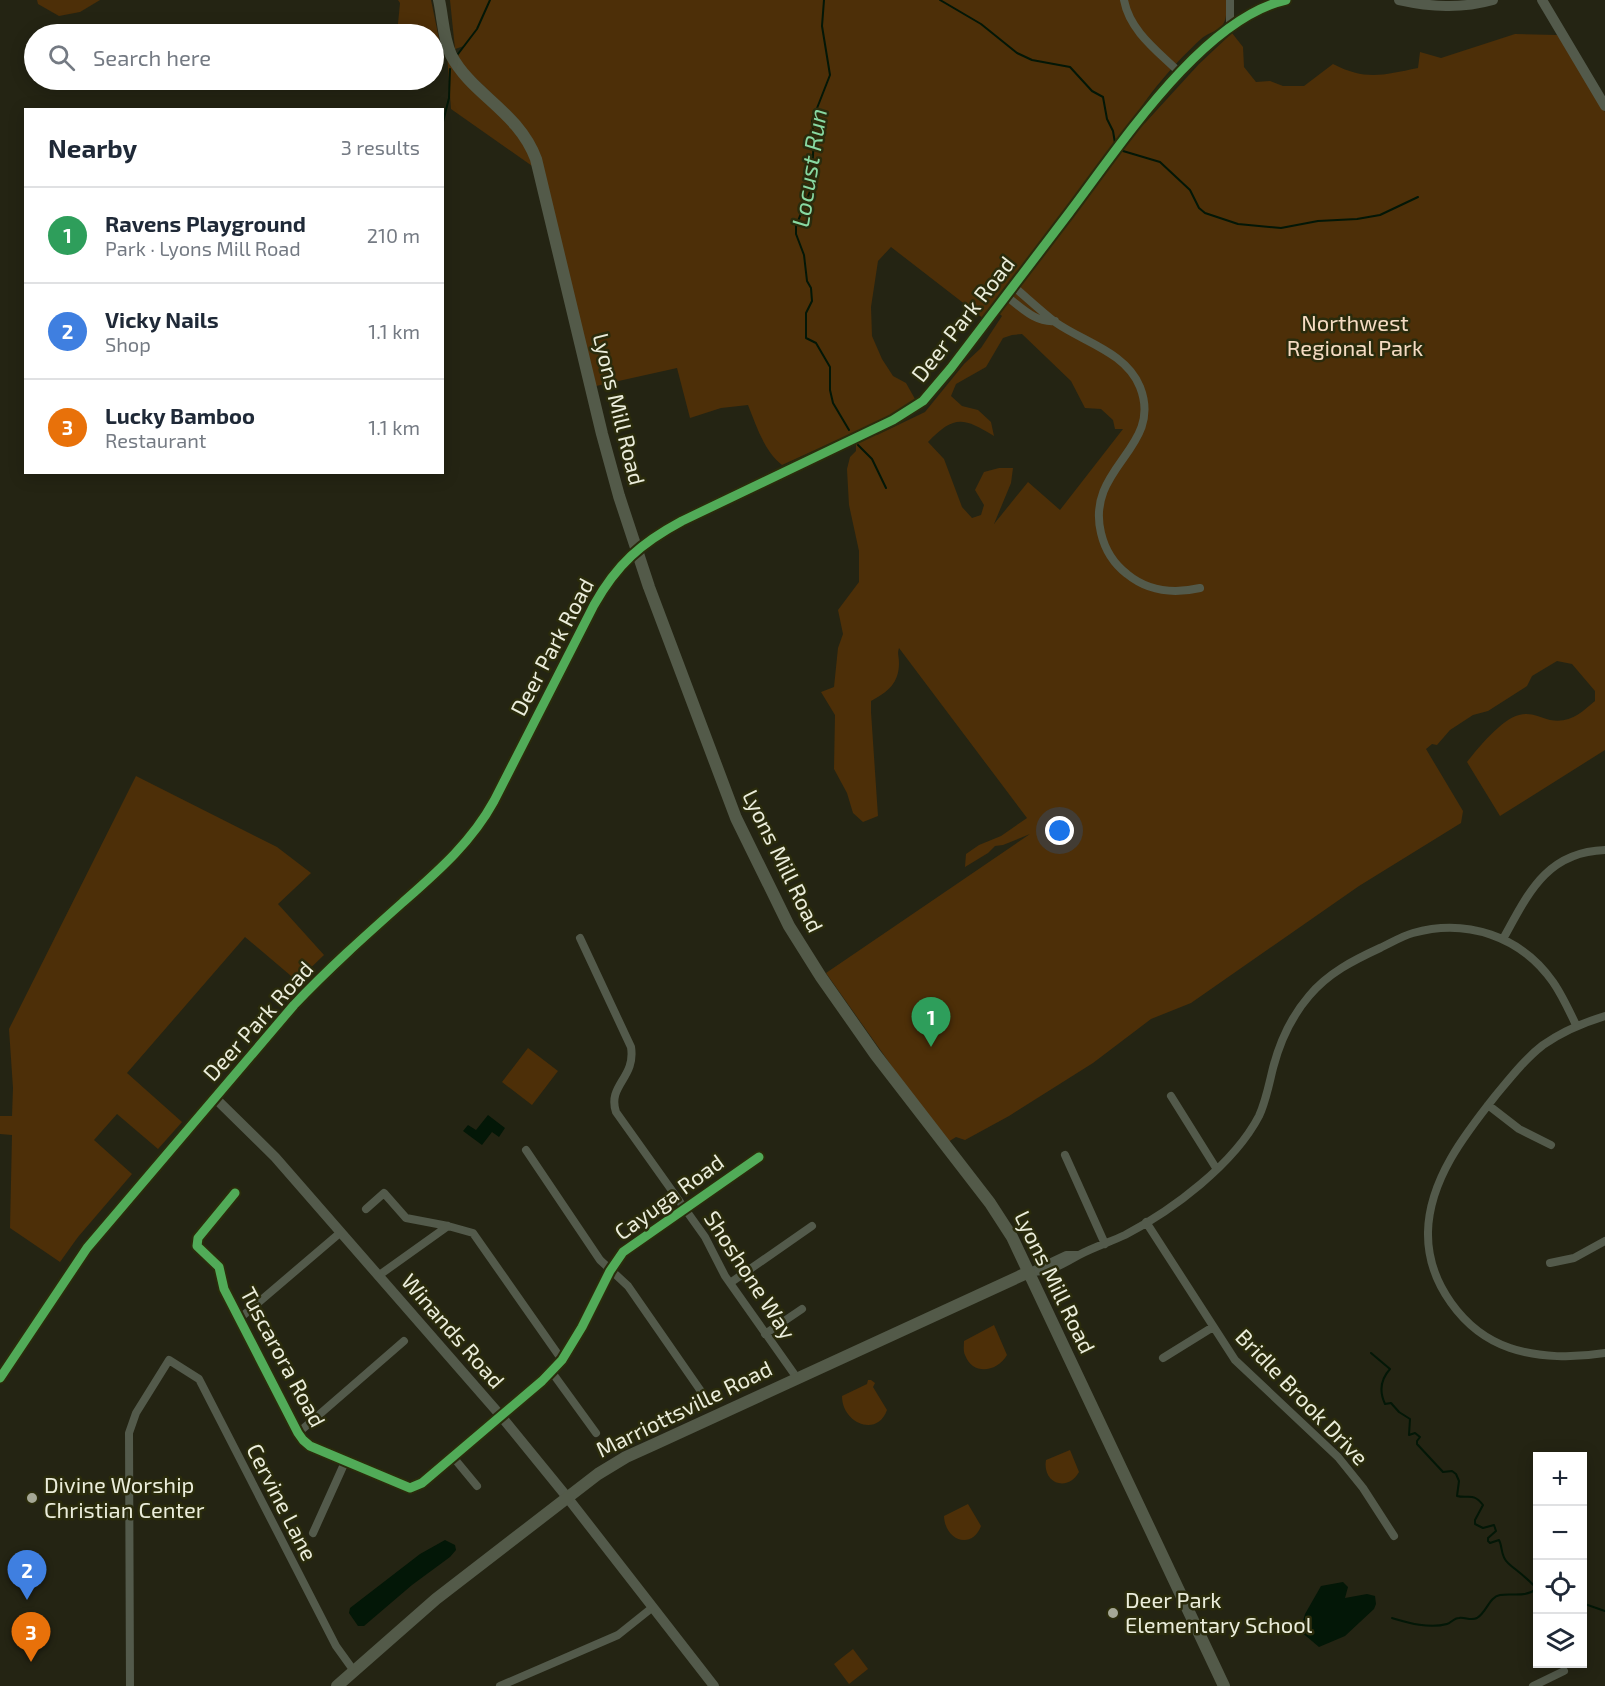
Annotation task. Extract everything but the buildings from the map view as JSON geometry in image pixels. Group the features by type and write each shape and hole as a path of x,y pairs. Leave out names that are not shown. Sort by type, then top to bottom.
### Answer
{"main road":[{"name":"Lyons Mill Road","path":"439,0 443,24"},
{"name":"Lyons Mill Road","path":"444,29 453,58 469,78 514,122 529,143 536,159 604,444 636,550 728,800 789,926 816,969 851,1020 998,1214 1012,1237 1224,1686"},
{"name":"Marriottsville Road","path":"337,1686 454,1585 567,1497 626,1457 1029,1272"}],"street":[{"path":"1124,0 1128,15 1138,31 1180,73"},
{"path":"1230,0 1230,27"},
{"name":"Deer Park Road","path":"0,1378 87,1248 310,988 450,859 472,835 494,801 600,596 620,567 636,550 661,532 692,515 909,411 923,401 1113,154 1180,73 1230,27 1258,10 1286,0"},
{"path":"1399,0 1433,6 1493,0"},
{"path":"1542,0 1605,106"},
{"path":"1013,286 1054,321 1111,354 1125,365 1139,385 1144,417 1140,433 1109,478 1100,501 1100,527 1103,540 1111,556 1130,576 1152,588 1177,592 1200,588"},
{"path":"1006,296 1035,318 1045,322 1054,321"},
{"path":"1503,939 1529,891 1551,868 1581,853 1605,850"},
{"name":"Marriottsville Road","path":"1029,1272 1043,1272 1069,1262 1146,1222 1176,1202 1216,1168 1242,1142 1256,1121 1288,1026 1298,1010 1322,983 1357,959 1411,934 1452,927 1472,928 1503,939 1531,956 1542,968 1553,982 1576,1025"},
{"name":"Shoshone Way","path":"580,938 631,1047 631,1067 614,1097 616,1112 685,1208 710,1245 730,1283 797,1378"},
{"path":"1605,1016 1576,1025 1531,1055 1488,1105 1467,1133 1446,1168 1431,1211 1428,1232 1430,1252 1443,1292 1463,1318 1493,1341 1509,1348 1546,1355 1572,1356 1605,1353"},
{"path":"1171,1096 1216,1168"},
{"name":"Winands Road","path":"215,1098 262,1143 501,1416 714,1686"},
{"path":"1488,1105 1528,1135 1551,1145"},
{"path":"526,1150 600,1260 628,1286 705,1397"},
{"path":"1065,1155 1105,1244"},
{"name":"Cayuga Road","path":"501,1416 562,1360 582,1327 610,1271 623,1252 759,1157"},
{"name":"Tuscarora Road","path":"235,1193 198,1238 197,1243 200,1250 219,1267 224,1289 239,1319 298,1432 310,1446 410,1488 422,1483 501,1416"},
{"path":"366,1209 384,1193 406,1218 468,1231 476,1237 562,1360"},
{"name":"Bridle Brook Drive","path":"1146,1222 1235,1360 1323,1441 1352,1472 1394,1536"},
{"path":"378,1276 448,1226"},
{"path":"730,1283 812,1226"},
{"path":"239,1319 341,1232"},
{"path":"1550,1263 1574,1258 1605,1241"},
{"path":"765,1334 802,1309"},
{"path":"1163,1358 1213,1327"},
{"path":"298,1432 404,1341"},
{"name":"Cervine Lane","path":"130,1686 129,1433 136,1413 169,1360 199,1379 336,1646 354,1671"},
{"path":"552,1371 596,1433"},
{"path":"453,1458 477,1486"},
{"path":"313,1533 345,1462"},
{"path":"500,1686 618,1635 653,1608"},
{"path":"1533,1686 1564,1671"}],"green space":[{"path":"37,0 100,0 80,12 59,16 38,4"},
{"path":"398,0 431,0 436,24 398,24 400,3"},
{"name":"Northwest Regional Park","path":"450,0 1226,0 1223,24 1219,29 1201,39 1172,68 1143,105 1131,127 1145,123 1199,64 1232,33 1243,47 1244,67 1256,82 1270,81 1283,86 1304,86 1333,64 1365,75 1384,74 1418,68 1420,52 1441,58 1515,34 1557,35 1563,41 1605,112 1605,750 1500,816 1467,762 1491,735 1512,718 1527,714 1557,721 1570,719 1595,701 1595,691 1572,664 1557,661 1532,676 1527,686 1488,711 1473,715 1450,730 1437,745 1432,744 1426,749 1463,811 1461,823 1359,886 1191,1003 1151,1019 1093,1063 1009,1116 965,1140 956,1137 948,1142 826,973 1030,834 995,846 965,867 966,854 979,845 1001,836 1027,818 899,648 899,663 895,681 883,694 871,701 878,816 863,822 853,813 847,793 834,769 835,715 821,692 834,687 838,648 843,634 838,610 859,582 859,551 849,505 847,469 850,457 856,451 856,441 875,433 877,435 925,412 964,364 981,348 1002,316 993,308 984,319 891,247 878,261 871,307 872,336 882,359 893,376 906,383 915,399 908,406 881,420 782,465 765,445 748,405 721,408 690,418 677,368 596,386 534,142 517,118 461,64 458,54 464,46 455,49","holes":["1022,334 1071,381 1085,408 1101,409 1113,420 1115,429 1123,429 1060,510 1028,482 994,524 1011,483 1013,468 999,468 984,472 975,490 984,505 981,515 972,518 962,507 944,459 928,442 945,427 959,422 974,425 994,436 991,422 978,410 962,406 951,396 956,384 986,367 1003,338"]},
{"path":"447,54 518,132 535,168 451,109"},
{"path":"136,776 277,847 311,873 278,904 324,955 297,981 245,937 127,1073 182,1122 158,1149 117,1114 94,1140 132,1174 78,1237 60,1262 10,1228 12,1135 0,1134 0,1116 12,1116 13,1088 9,1029"},
{"path":"528,1048 558,1071 532,1105 502,1082"},
{"path":"994,1325 1007,1355 1003,1361 991,1368 979,1369 969,1362 965,1355 964,1341"},
{"path":"868,1380 875,1383 873,1387 887,1410 882,1419 868,1425 861,1424 848,1414 842,1396 867,1384"},
{"path":"1070,1450 1079,1472 1068,1482 1056,1482 1048,1475 1046,1460"},
{"path":"968,1504 981,1526 972,1538 966,1540 954,1536 949,1531 944,1516"},
{"path":"853,1649 868,1669 849,1684 834,1664"}],"shaded area":[{"path":"488,1115 505,1128 499,1137 492,1132 482,1145 463,1131 468,1125 476,1130"},
{"path":"445,1540 455,1545 456,1550 450,1557 412,1585 364,1626 358,1626 349,1613 350,1608 420,1554"},
{"path":"1343,1582 1348,1587 1345,1598 1367,1594 1375,1596 1376,1604 1374,1609 1345,1636 1319,1647 1300,1631 1305,1614 1321,1586"}],"waterway":[{"path":"458,54 477,29 490,0"},
{"name":"Locust Run","path":"824,0 822,26 830,75 812,121 814,138 811,189 796,226 796,234 804,255 807,281 811,288 812,301 806,313 806,338 816,343 830,367 830,390 833,403 849,430"},
{"path":"940,0 981,24 1017,53 1032,60 1070,67 1092,91 1103,97 1115,143"},
{"path":"444,118 449,98 450,69"},
{"path":"1123,151 1160,162 1190,190 1199,208 1205,213 1238,224 1281,228 1318,221 1357,219 1380,215 1418,197"},
{"name":"Locust Run","path":"858,445 872,459 886,488"},
{"path":"1371,1353 1390,1369 1381,1386 1385,1404 1391,1403 1410,1419 1409,1435 1415,1433 1420,1437 1417,1444 1443,1472 1452,1471 1456,1474 1459,1481 1457,1496 1474,1497 1480,1501 1483,1505 1475,1524 1483,1528 1494,1525 1496,1531 1488,1538 1488,1541 1490,1543 1499,1540 1505,1560 1533,1585"},
{"path":"1392,1618 1426,1626 1447,1624 1457,1618 1475,1619 1496,1596 1533,1591"},
{"path":"1587,1605 1605,1611"}],"cycle path":[{"path":"0,1378 87,1248 294,1005 440,868 475,830 494,801 594,605 621,566 642,546 682,521 893,420 923,401 951,368 1165,88 1224,32 1255,12 1286,0"},
{"path":"235,1193 198,1238 197,1246 219,1267 224,1289 298,1433 310,1446 410,1488 422,1483 542,1381 562,1360 582,1327 610,1271 623,1252 759,1157"}],"place":[{"name":"Ravens Playground","path":"931,1047"},
{"name":"Divine Worship Christian Center","path":"32,1498"},
{"name":"Vicky Nails","path":"27,1600"},
{"name":"Deer Park Elementary School","path":"1113,1613"},
{"name":"Lucky Bamboo","path":"31,1662"}]}
